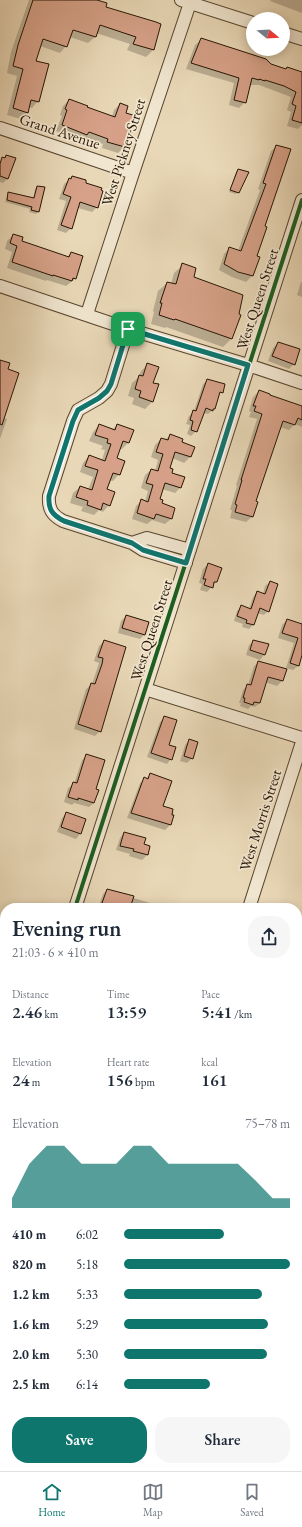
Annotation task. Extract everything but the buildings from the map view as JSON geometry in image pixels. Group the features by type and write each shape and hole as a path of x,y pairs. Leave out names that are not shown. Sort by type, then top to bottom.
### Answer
{"street":[{"path":"187,1 246,21"},
{"name":"West Pickney Street","path":"87,314 187,1"},
{"path":"290,35 302,39"},
{"name":"Grand Avenue","path":"0,128 133,172"},
{"name":"West Queen Street","path":"77,903 302,200"},
{"path":"0,286 128,329 302,383"},
{"path":"128,329 111,384 107,391 99,398 78,410 73,421 49,496 48,504 50,511 56,517 64,521 132,543 143,550 186,563"},
{"path":"132,543 147,538 190,550"},
{"path":"144,689 302,738"},
{"name":"West Morris Street","path":"252,903 302,742"}],"cycle path":[{"path":"77,903 302,200"},
{"path":"128,329 111,384 107,391 99,398 78,410 73,421 49,496 49,505 53,514 63,521 132,543 143,550 186,563"}],"route":[{"path":"128,329 248,365 186,563 143,550 132,543 64,521 56,517 50,511 48,504 49,496 73,421 78,410 99,398 107,391 111,384 128,329"}]}
